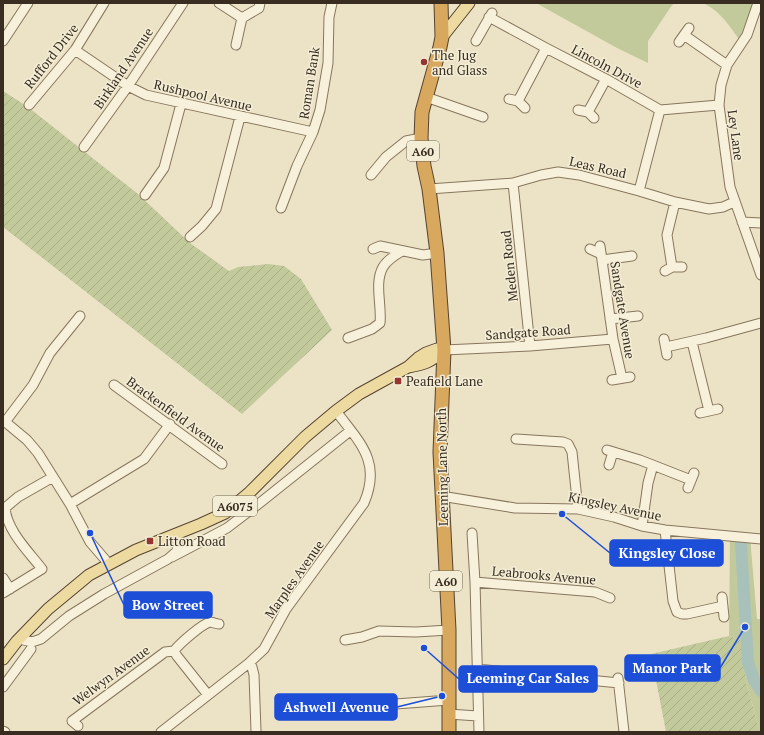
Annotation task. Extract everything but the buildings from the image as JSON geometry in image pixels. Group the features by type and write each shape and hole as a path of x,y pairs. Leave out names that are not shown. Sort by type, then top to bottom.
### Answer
{"highway":[{"name":"A60","path":"441,3 442,37"},
{"name":"Leeming Lane North","path":"442,37 422,112 421,138 438,253 444,350 440,452 448,630 449,732"}],"main road":[{"path":"442,37 469,3"},
{"name":"A6075","path":"3,659 19,639 48,609 66,592 89,575 136,550 215,518 237,504 305,437 336,411 370,387 408,367 426,353 437,349 444,350"}],"street":[{"path":"3,40 28,3"},
{"name":"Rufford Drive","path":"29,105 75,50 104,3"},
{"name":"Birkland Avenue","path":"84,147 128,86 183,3"},
{"path":"219,3 242,18"},
{"path":"236,45 242,18 259,8 260,3"},
{"name":"Roman Bank","path":"280,208 313,132 320,110 328,63 329,17 332,3"},
{"name":"Ley Lane","path":"758,3 748,35 727,65 721,85 719,105 730,187 734,202 761,275"},
{"name":"Lincoln Drive","path":"476,41 491,14 546,48 606,79 660,110"},
{"path":"684,35 727,65"},
{"path":"517,102 546,48"},
{"name":"Rushpool Avenue","path":"75,50 128,86 146,95 181,104 313,132"},
{"path":"587,113 606,79"},
{"path":"426,97 483,117"},
{"path":"145,195 164,168 181,104"},
{"path":"639,191 660,110 719,105"},
{"path":"190,237 202,226 216,208 240,116"},
{"path":"371,175 386,157 406,141 421,138"},
{"name":"Leas Road","path":"429,190 513,183 558,172 578,175 675,202 709,209 723,207 734,202"},
{"name":"Meden Road","path":"513,183 530,346"},
{"path":"675,202 667,235 669,269 682,267"},
{"path":"742,222 761,224"},
{"path":"373,249 380,246 423,255 438,253"},
{"path":"590,249 601,253 632,256"},
{"path":"348,338 372,329 380,323 380,275 386,262 402,251"},
{"name":"Sandgate Avenue","path":"601,253 613,339 626,378 612,380"},
{"path":"80,316 50,353 33,385 4,421 27,440 35,449 70,504 90,542 109,564"},
{"path":"610,319 638,316"},
{"path":"666,347 692,342 761,323"},
{"name":"Sandgate Road","path":"444,350 530,346 613,339"},
{"path":"692,342 709,411"},
{"name":"Brackenfield Avenue","path":"114,385 170,424 222,464"},
{"name":"Marples Avenue","path":"161,732 249,663 264,649 286,609 364,503 371,480 370,469 365,451 336,411"},
{"path":"70,504 144,458 170,424"},
{"path":"19,639 32,642 41,639 74,612 119,585 227,528 262,502 350,431"},
{"path":"521,436 568,444 572,452 578,509"},
{"path":"609,465 610,451 653,465 691,481"},
{"path":"642,526 648,483 653,465"},
{"path":"3,578 6,591 42,569 26,551 6,517 4,508 18,497 53,477"},
{"name":"Kingsley Avenue","path":"441,496 515,508 578,509 614,517 642,526 665,530 761,539"},
{"path":"665,530 673,602 677,612 687,614 723,602 724,617"},
{"path":"472,533 475,582 479,732"},
{"path":"172,556 177,551 178,546 176,534"},
{"name":"Leabrooks Avenue","path":"475,582 595,592 610,598"},
{"name":"Welwyn Avenue","path":"78,726 72,720 165,652 174,650 202,626 210,622 219,624"},
{"path":"353,629 350,639 367,636 372,632 379,631 416,632 448,630"},
{"path":"3,687 31,649"},
{"path":"174,650 208,696"},
{"path":"249,663 252,667 254,675 256,731"},
{"path":"477,669 618,681 624,732"},
{"path":"329,709 449,700"},
{"path":"448,714 478,716"}],"green space":[{"path":"536,3 674,3 648,41 648,63 617,48"},
{"path":"703,3 753,3 748,21 739,39 715,10"},
{"path":"3,91 28,107 138,194 190,243 229,271 238,267 268,264 284,266 301,279 332,330 242,414 3,227"},
{"path":"730,535 750,537 757,619 761,619 761,732 746,682 744,641 729,636"},
{"path":"729,636 744,641 746,682 760,732 666,732 651,654"}],"waterway":[{"path":"741,544 748,662 754,680 761,691"}],"place":[{"name":"The Jug and Glass","path":"424,62"},
{"name":"Peafield Lane","path":"398,381"},
{"name":"Kingsley Close","path":"562,514"},
{"name":"Bow Street","path":"90,533"},
{"name":"Litton Road","path":"150,541"},
{"name":"Manor Park","path":"745,627"},
{"name":"Leeming Car Sales","path":"424,648"},
{"name":"Ashwell Avenue","path":"442,696"}]}
